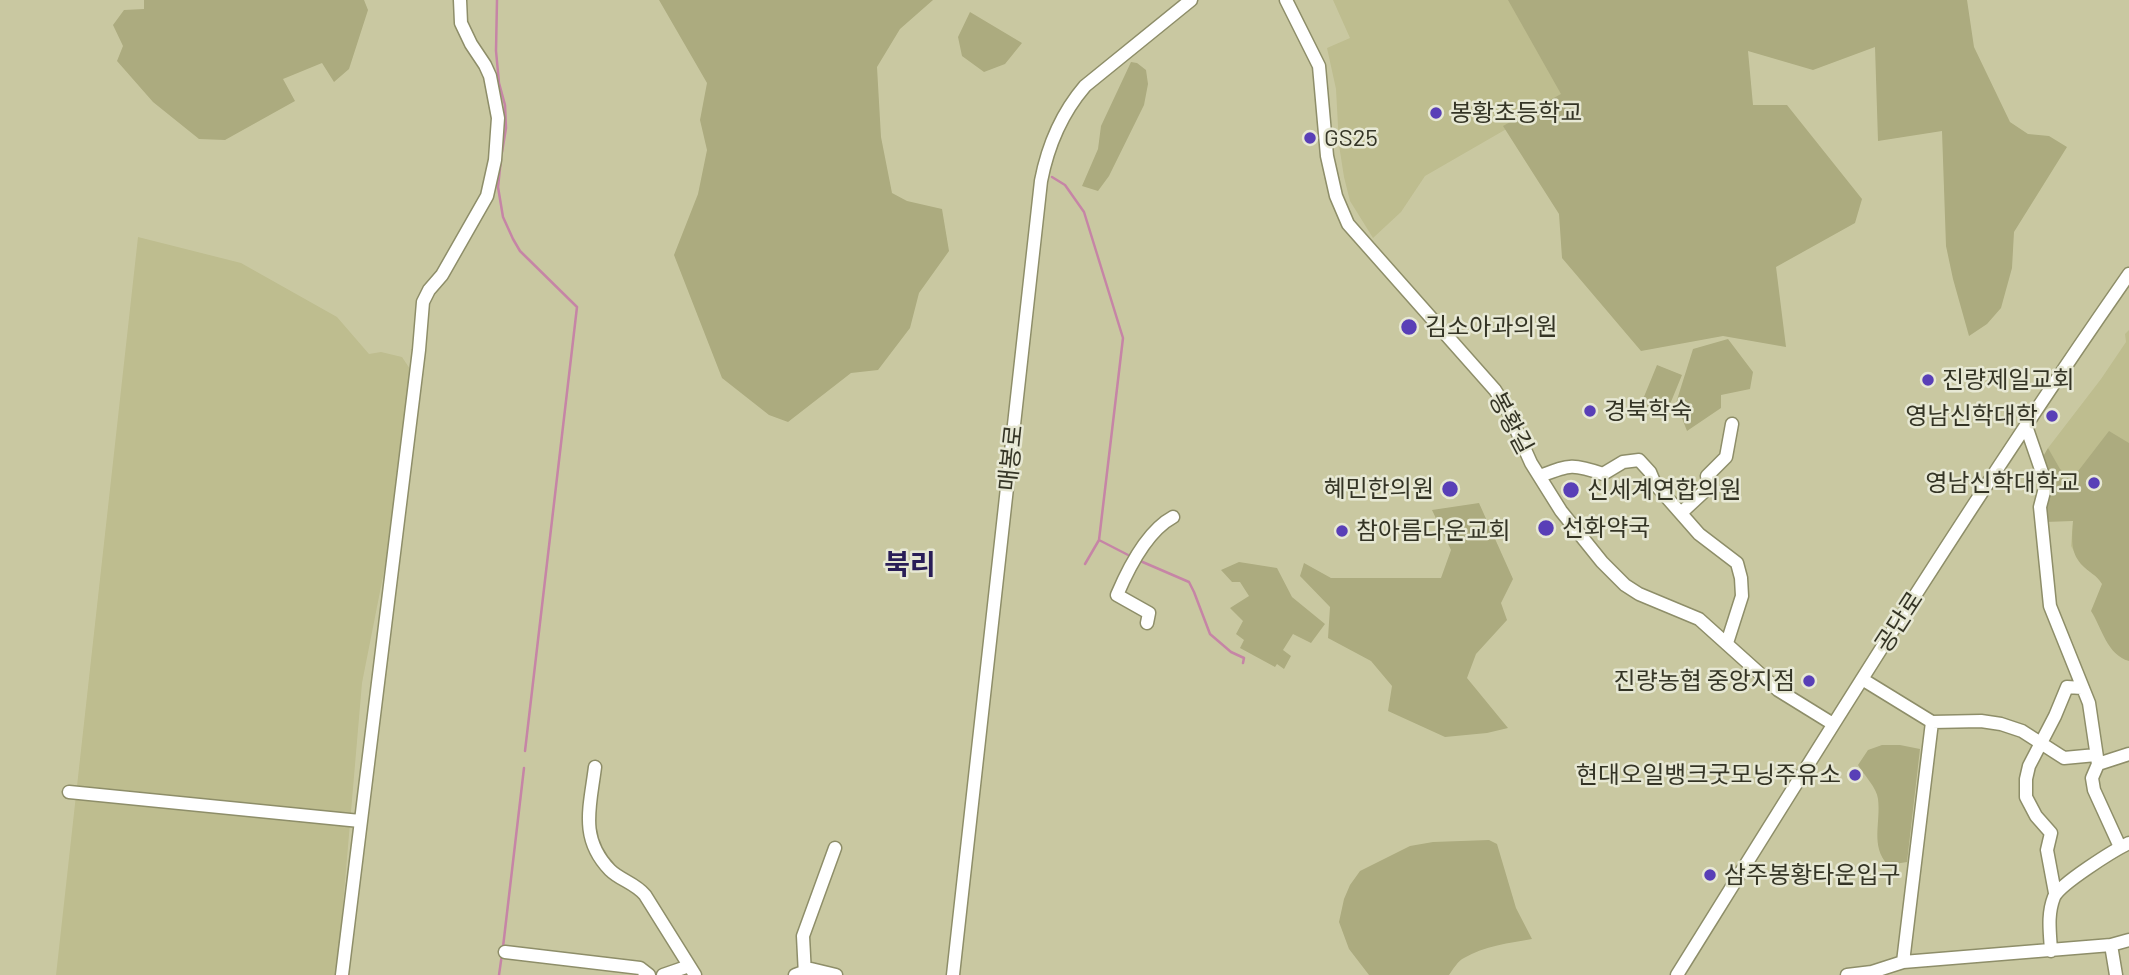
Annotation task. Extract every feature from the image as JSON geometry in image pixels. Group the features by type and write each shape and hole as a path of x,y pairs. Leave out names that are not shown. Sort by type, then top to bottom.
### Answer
{"street":[{"path":"342,975 419,350 421,311 429,289 442,275 487,196 495,160 498,118 490,76 461,23 460,0"},
{"name":"매봉로","path":"953,975 1044,167 1059,124 1085,86 1191,0"},
{"name":"봉황길","path":"1286,0 1319,65 1327,156 1342,214 1495,390 1506,407 1521,443 1561,511 1589,547 1625,585 1651,601 1699,619 1778,690 1833,724"},
{"name":"공단로","path":"1677,975 1862,679 2065,365 2129,274"},
{"path":"1681,513 1709,487 1707,476 1726,457 1732,424"},
{"path":"2026,426 2046,484 2040,507 2050,607 2089,704 2097,760 2092,778 2094,790 2125,845 2098,861 2055,894"},
{"path":"1540,476 1567,466 1580,466 1603,474 1623,462 1639,460 1650,472 1655,484 1699,534 1737,562 1742,596 1727,643"},
{"path":"1148,618 1117,595 1133,561 1162,523 1173,517"},
{"path":"1862,679 1933,722 1981,721 2001,724 2022,731 2064,758 2097,760 2129,754"},
{"path":"2051,951 2049,916 2055,894 2047,850 2051,833 2036,816 2026,797 2026,779 2029,766 2067,687 2082,688"},
{"path":"1903,962 1933,722"},
{"path":"595,767 588,820 593,846 611,871 636,885 645,895 692,971 663,975"},
{"path":"69,792 360,821"},
{"path":"802,974 803,936 835,848"},
{"path":"1847,975 1872,972 1903,962 2051,951 2111,945 2129,940"},
{"path":"2111,945 2116,975"},
{"path":"505,952 640,968 649,975"},
{"path":"802,974 811,969 836,975"}],"shaded area":[{"path":"144,0 364,0 368,10 349,69 334,82 322,63 283,79 295,101 225,140 199,139 153,102 117,61 123,46 113,25 124,10 144,9"},
{"path":"659,0 933,0 900,29 877,67 881,137 892,193 907,201 942,209 949,251 919,293 910,328 878,370 851,373 788,422 769,415 722,378 674,255 698,194 707,150 700,120 707,83"},
{"name":"봉황초등학교","path":"1333,0 1531,0 1574,90 1425,176 1401,212 1373,238 1350,201 1344,177 1336,89 1327,48 1350,38"},
{"path":"1508,0 1967,0 1974,47 2010,122 2028,134 2049,136 2067,147 2014,232 2012,268 2001,308 1987,324 1969,336 1946,246 1942,131 1878,141 1875,47 1813,70 1748,51 1753,105 1787,105 1862,199 1855,223 1776,267 1786,347 1723,336 1641,351 1562,258 1559,214 1503,126 1561,94"},
{"path":"970,12 1022,43 1005,64 984,72 962,56 958,37"},
{"path":"1131,62 1146,70 1148,84 1144,105 1109,176 1098,191 1082,186 1098,149 1101,126"},
{"path":"138,237 241,263 337,317 369,354 381,352 402,357 410,369 389,546 362,683 337,975 56,975"},
{"name":"영남신학대학교","path":"2129,330 2129,626 2098,577 2081,564 2071,546 2073,521 2048,448 2101,379 2126,342 2125,334"},
{"path":"1728,339 1753,372 1750,389 1721,395 1721,408 1687,431 1676,403 1693,349"},
{"path":"1657,365 1682,375 1666,414 1641,404"},
{"name":"영남신학대학교","path":"2109,431 2129,443 2129,661 2110,647 2091,611 2102,584 2081,564 2075,554 2073,521 2045,522 2041,460 2048,448 2060,469 2072,479"},
{"path":"1479,503 1513,579 1501,603 1507,620 1476,654 1467,678 1508,728 1445,737 1388,711 1392,686 1371,661 1328,638 1330,607 1300,576 1304,563 1331,578 1441,578 1451,550 1432,510"},
{"path":"1239,562 1277,568 1292,597 1325,624 1311,643 1293,634 1283,650 1291,656 1284,669 1240,648 1244,640 1236,634 1243,621 1230,608 1249,596 1240,582 1232,582 1221,570"},
{"path":"1882,745 1920,749 1907,862 1888,865 1879,850 1877,795 1858,765 1868,750"},
{"path":"1489,840 1497,844 1516,908 1532,939 1472,954 1460,961 1449,975 1369,975 1349,949 1339,922 1344,899 1360,871 1410,846 1433,842"}],"waterway":[{"path":"497,0 496,51 506,128 502,152"},
{"path":"501,159 498,187 503,217 513,239 520,251 577,307 525,751"},
{"path":"1052,177 1065,185 1084,212 1123,338 1099,540 1085,564"},
{"path":"1099,540 1132,557"},
{"path":"1138,560 1189,582 1210,634 1231,652 1244,658 1243,663"},
{"path":"503,947 524,768"},
{"path":"499,975 502,954"}],"place":[{"name":"봉황초등학교","path":"1436,113"},
{"name":"GS25","path":"1310,138"},
{"name":"김소아과의원","path":"1409,327"},
{"name":"진량제일교회","path":"1928,380"},
{"name":"경북학숙","path":"1590,411"},
{"name":"영남신학대학","path":"2052,416"},
{"name":"영남신학대학교","path":"2094,483"},
{"name":"혜민한의원","path":"1450,489"},
{"name":"신세계연합의원","path":"1571,490"},
{"name":"선화약국","path":"1546,528"},
{"name":"참아름다운교회","path":"1342,531"},
{"name":"진량농협 중앙지점","path":"1809,681"},
{"name":"현대오일뱅크굿모닝주유소","path":"1855,775"},
{"name":"삼주봉황타운입구","path":"1710,875"}],"district":[{"name":"북리","path":"910,565"}]}
